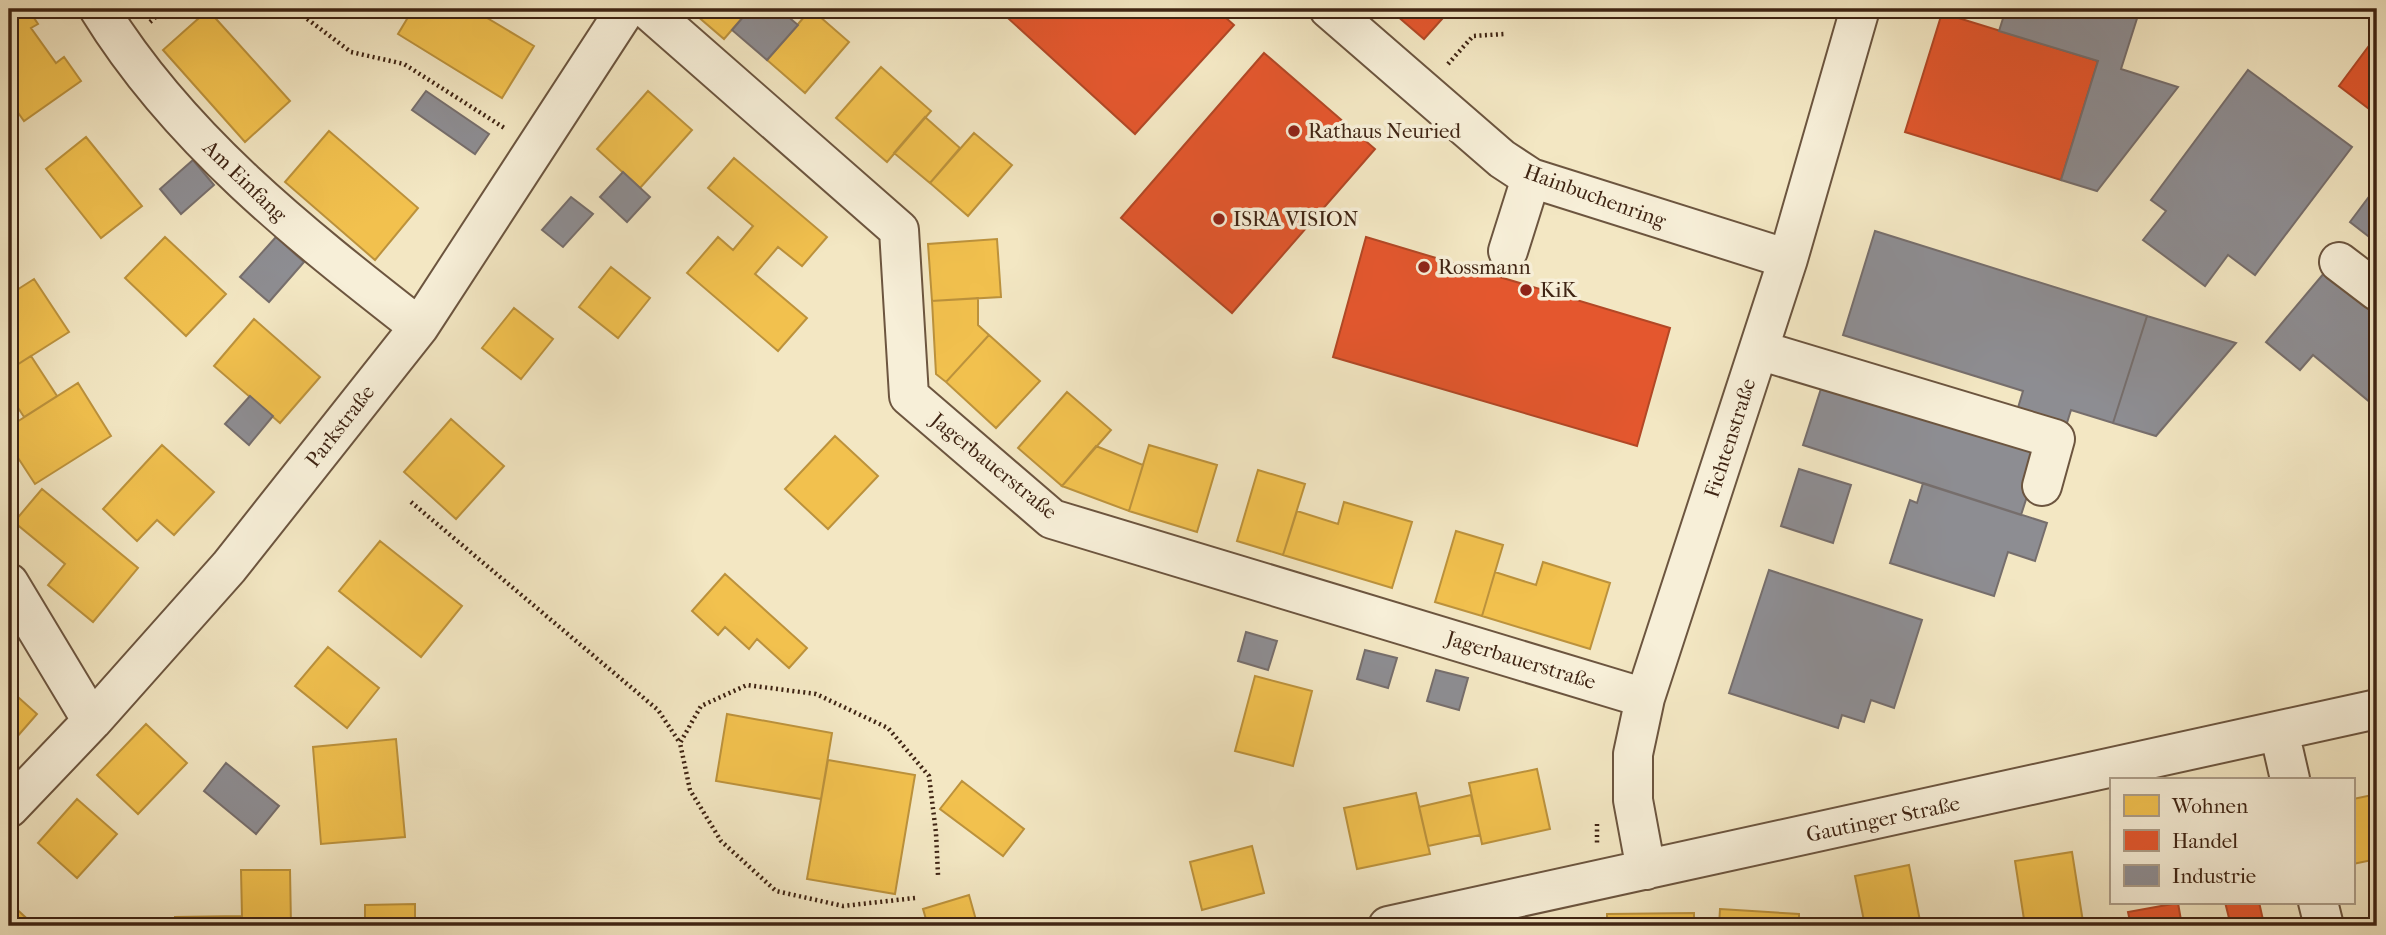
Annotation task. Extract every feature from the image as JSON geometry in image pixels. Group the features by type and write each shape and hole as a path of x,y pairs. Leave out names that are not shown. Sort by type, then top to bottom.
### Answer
{"street":[{"name":"Am Einfang","path":"99,9 122,47 228,168 318,249 419,327"},
{"name":"Parkstraße","path":"9,808 92,721 229,567 419,327 626,9"},
{"name":"Jagerbauerstraße","path":"647,9 899,230 909,396 1052,519 1645,698"},
{"name":"Hainbuchenring","path":"1329,9 1502,159 1531,178 1788,259"},
{"name":"Fichtenstraße","path":"1646,870 1633,800 1633,754 1645,698 1788,259 1860,9"},
{"path":"1508,251 1531,178"},
{"path":"2339,262 2377,291"},
{"path":"1759,350 2055,439 2042,486"},
{"path":"9,583 92,721"},
{"name":"Gautinger Straße","path":"1388,926 1505,913 1646,870 2377,709"},
{"path":"2279,731 2290,778"},
{"path":"2318,904 2324,926"}],"path":[{"path":"294,9 351,52 404,64 536,149"},
{"path":"1424,91 1473,36 1504,34"},
{"path":"411,502 658,709 680,743 690,790 721,841 776,891 843,906 915,898"},
{"path":"680,743 701,706 747,685 816,694 888,729 929,776 938,875"}],"building: Wohnen":[{"path":"9,9 28,9 38,24 31,28 56,63 64,57 81,81 24,121 9,100"},
{"path":"413,9 472,9 534,46 502,98 398,34"},
{"path":"689,9 750,9 724,39"},
{"path":"811,9 849,42 805,93 767,60"},
{"path":"208,10 290,101 245,142 163,50"},
{"path":"881,67 931,111 887,162 836,118"},
{"path":"648,91 692,130 640,188 597,149"},
{"path":"925,117 960,148 930,183 894,153"},
{"path":"329,131 418,208 375,260 285,182"},
{"path":"974,133 1012,165 968,216 930,183"},
{"path":"86,137 142,206 101,238 46,169"},
{"path":"734,158 827,237 802,266 778,247 755,274 807,318 778,351 687,273 718,237 733,250 753,226 708,188"},
{"path":"165,237 226,294 186,336 125,278"},
{"path":"997,239 1001,297 932,301 928,244"},
{"path":"611,267 650,298 618,338 579,307"},
{"path":"34,279 69,332 9,370 9,295"},
{"path":"978,298 978,325 989,335 946,382 936,374 932,301"},
{"path":"514,308 553,339 521,379 482,348"},
{"path":"254,319 320,377 280,423 214,366"},
{"path":"989,335 1040,381 996,428 946,382"},
{"path":"31,356 57,396 24,417 9,394 9,370"},
{"path":"78,383 111,436 35,484 9,444 9,427"},
{"path":"1067,392 1111,430 1062,486 1018,448"},
{"path":"451,419 504,466 456,519 404,472"},
{"path":"835,436 878,476 828,529 785,489"},
{"path":"162,445 214,492 174,535 157,520 137,541 103,509"},
{"path":"1149,445 1217,465 1197,532 1129,511"},
{"path":"1096,446 1143,465 1129,511 1062,486"},
{"path":"1258,470 1305,484 1283,555 1237,541"},
{"path":"42,489 138,568 93,622 48,585 65,564 14,522"},
{"path":"1344,502 1412,522 1392,588 1283,555 1297,511 1338,524"},
{"path":"1456,531 1503,545 1482,616 1435,602"},
{"path":"380,541 462,606 421,657 339,591"},
{"path":"1543,562 1610,583 1590,649 1482,616 1495,572 1536,585"},
{"path":"725,574 807,648 789,668 757,639 749,649 725,627 718,635 692,611"},
{"path":"328,647 379,688 347,728 295,686"},
{"path":"1255,676 1312,691 1293,766 1235,751"},
{"path":"9,689 37,714 9,746"},
{"path":"727,714 832,733 821,799 716,781"},
{"path":"146,724 187,763 138,814 97,775"},
{"path":"396,739 405,837 321,844 313,747"},
{"path":"828,760 915,775 895,894 807,879"},
{"path":"1537,769 1550,829 1482,844 1469,783"},
{"path":"962,781 1024,829 1003,856 940,809"},
{"path":"1416,793 1430,854 1357,869 1344,808"},
{"path":"2377,794 2377,859 2354,864 2354,799"},
{"path":"1471,795 1480,835 1428,846 1419,807"},
{"path":"77,799 117,834 77,878 38,843"},
{"path":"1252,846 1264,893 1202,910 1190,862"},
{"path":"2072,852 2083,922 2025,926 2015,861"},
{"path":"1909,865 1921,926 1865,926 1855,876"},
{"path":"241,870 290,870 291,926 175,926 175,917 242,916"},
{"path":"969,895 976,920 956,926 928,926 923,909"},
{"path":"10,903 35,926 9,926"},
{"path":"415,904 415,926 365,926 365,905"},
{"path":"1720,909 1799,914 1799,926 1719,926"},
{"path":"1694,913 1694,926 1607,926 1607,914"}],"building: Handel":[{"path":"998,9 1216,9 1234,25 1135,134"},
{"path":"1389,9 1451,9 1424,39"},
{"path":"1942,13 2098,61 2061,180 1905,132"},
{"path":"2377,35 2377,115 2339,86"},
{"path":"1264,53 1375,149 1232,313 1121,218"},
{"path":"1366,237 1670,328 1637,446 1333,357"},
{"path":"2178,904 2182,926 2131,926 2128,912"},
{"path":"2226,904 2259,904 2263,920 2231,926"}],"building: Industrie":[{"path":"750,9 779,9 798,25 767,60 732,30"},
{"path":"2006,9 2140,9 2121,69 2178,87 2097,191 2061,180 2098,61 1999,31"},
{"path":"2248,70 2352,147 2255,275 2228,255 2205,286 2143,240 2166,211 2151,200"},
{"path":"426,91 489,134 475,154 412,110"},
{"path":"193,160 214,185 181,214 160,189"},
{"path":"623,172 650,197 627,222 600,197"},
{"path":"2377,186 2377,243 2350,222"},
{"path":"571,197 593,214 563,247 542,230"},
{"path":"1875,231 2147,316 2113,423 2071,410 2066,426 2017,411 2023,391 1843,335"},
{"path":"276,237 304,262 269,302 240,277"},
{"path":"2325,272 2377,315 2377,408 2313,355 2300,370 2266,342"},
{"path":"2147,316 2236,343 2156,436 2113,423"},
{"path":"1825,376 2043,447 2021,515 1803,445"},
{"path":"250,396 273,416 249,445 225,424"},
{"path":"1799,469 1851,485 1833,543 1781,526"},
{"path":"1923,483 2047,523 2035,561 2008,552 1994,596 1890,563 1910,500 1917,503"},
{"path":"1769,570 1922,620 1894,708 1871,700 1864,722 1842,715 1838,728 1729,693"},
{"path":"1246,632 1277,641 1268,670 1238,661"},
{"path":"1365,650 1397,658 1388,688 1357,679"},
{"path":"1436,670 1468,678 1459,710 1427,701"},
{"path":"226,763 279,806 256,834 204,791"}],"place":[{"name":"Rathaus Neuried","path":"1294,131"},
{"name":"ISRA VISION","path":"1219,219"},
{"name":"Rossmann","path":"1424,267"},
{"name":"KiK","path":"1526,290"}]}
